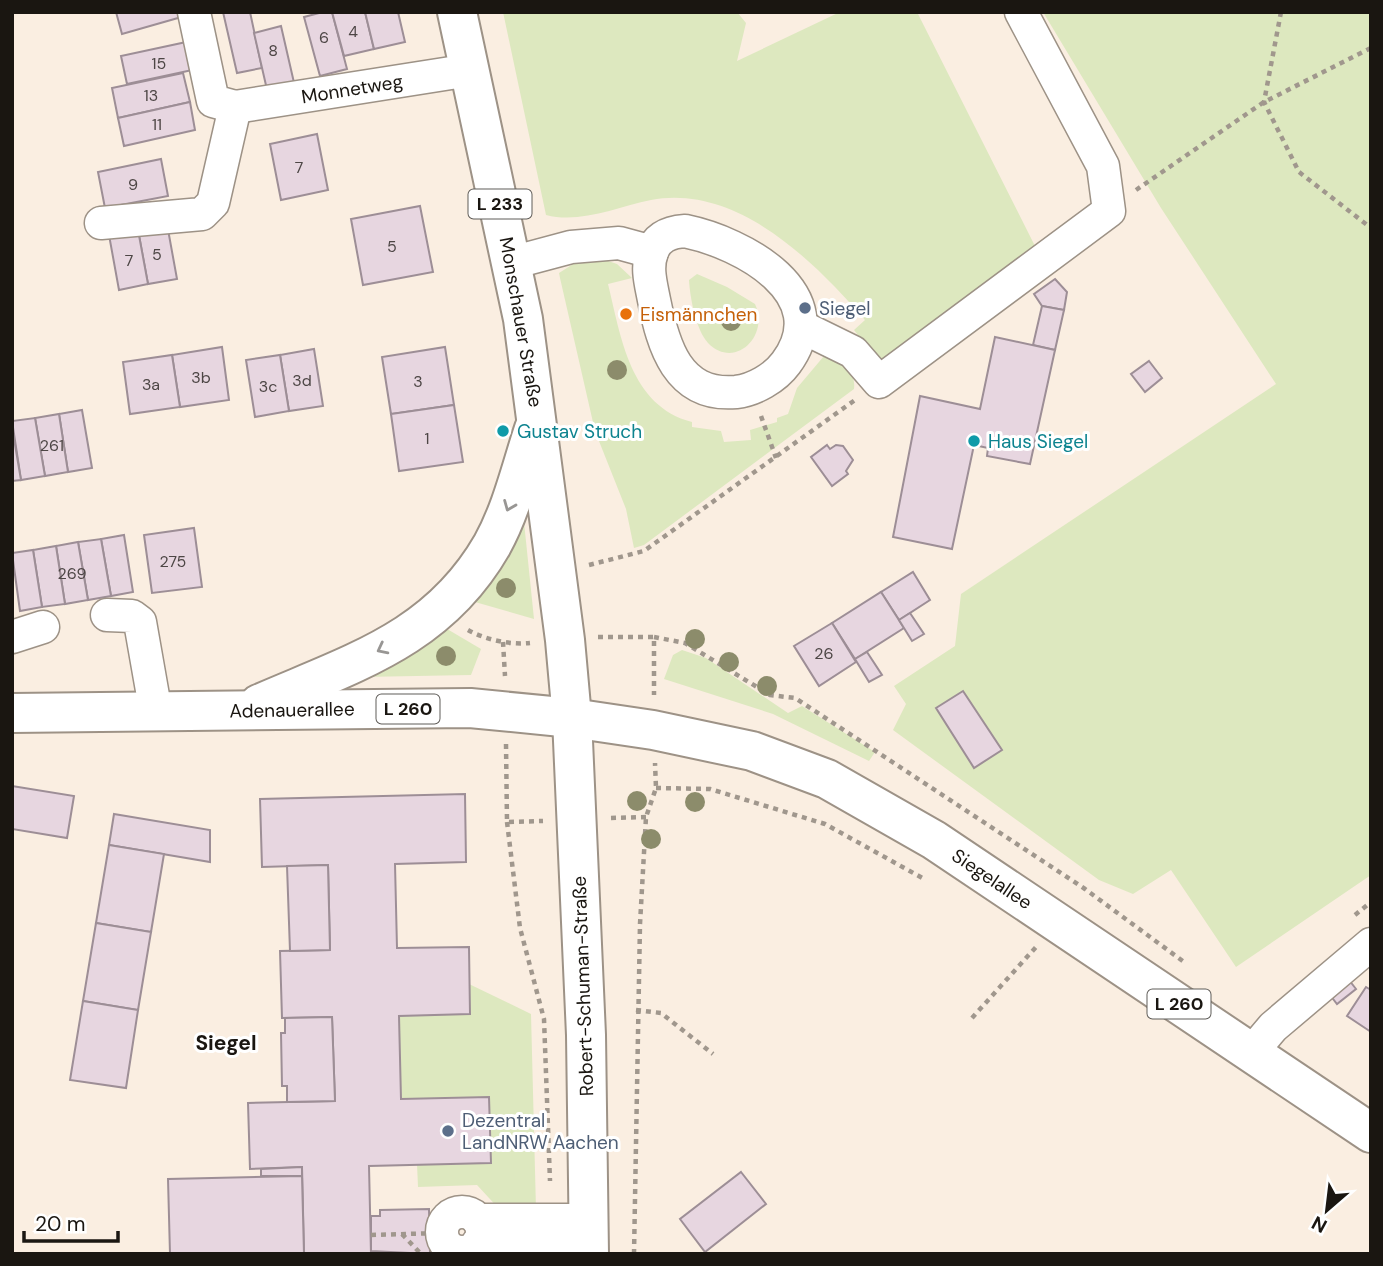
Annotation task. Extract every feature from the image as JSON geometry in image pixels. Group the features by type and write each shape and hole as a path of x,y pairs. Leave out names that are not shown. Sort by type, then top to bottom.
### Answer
{"main road":[{"name":"Monschauer Straße","path":"457,12 511,263 537,417 572,718"},
{"path":"244,710 358,661 408,636 439,613 469,580 492,543 511,503 537,417"},
{"name":"Adenauerallee","path":"12,713 506,710 572,718"},
{"name":"Siegelallee","path":"572,718 653,730 752,751 827,779 934,840 1371,1133"},
{"name":"Robert-Schuman-Straße","path":"572,718 589,1239"}],"lane":[{"path":"101,223 202,214 213,203 235,107 213,101 194,12"},
{"path":"802,327 853,352 879,382 1109,211 1103,166 1021,12"},
{"name":"Monnetweg","path":"235,107 470,70"},
{"path":"685,231 736,249 786,284 800,310 802,327 794,352 782,369 754,387 737,392 720,391 699,384 679,370 668,354 660,332 649,269 652,251 659,240 671,232 685,231"},
{"path":"511,263 571,247 619,243 652,251"},
{"path":"107,615 132,615 140,622 156,713"},
{"path":"12,636 43,627"},
{"path":"1251,1053 1273,1027 1371,944"},
{"path":"478,1232 552,1221 589,1239"},
{"path":"478,1232 589,1239"},
{"path":"431,1243 447,1245 458,1252 471,1250 478,1232"}],"path":[{"path":"1281,12 1264,102 1299,172 1371,228"},
{"path":"1109,211 1264,102 1371,47"},
{"path":"557,573 644,551 879,382"},
{"path":"754,387 776,458"},
{"path":"630,635 685,643 770,695 795,698 1085,889"},
{"path":"634,1254 636,1010 646,817 656,788 653,730 654,637"},
{"path":"503,642 506,822 520,928 544,1018 552,1221"},
{"path":"656,788 710,789 825,824 929,881"},
{"path":"506,822 646,817"},
{"path":"972,1018 1058,923"},
{"path":"636,1010 661,1013 713,1054"},
{"path":"371,1235 402,1234 431,1243"},
{"path":"402,1234 431,1243"}],"green space":[{"path":"503,12 737,12 746,23 737,61 840,12 917,12 1038,252 884,361 876,358 854,330 865,320 845,297 798,252 743,215 714,204 683,198 651,200 585,216 546,215"},
{"path":"1043,12 1371,12 1371,875 1236,967 1171,870 1133,894 1099,880 893,730 906,704 894,686 955,646 961,594 1276,384 1161,208"},
{"path":"599,258 617,264 632,278 608,284 624,347 632,367 655,401 671,414 692,422 692,427 721,431 724,442 751,440 750,430 777,422 777,418 788,414 797,388 824,356 834,355 849,370 854,383 854,389 644,545 634,548 626,509 595,431 559,273 578,261"},
{"path":"697,274 727,287 755,304 758,328 747,346 728,353 708,343 694,313 689,280"},
{"path":"521,520 524,522 534,619 468,600"},
{"path":"442,626 481,649 471,675 362,677"},
{"path":"682,650 706,658 788,713 802,706 875,752 869,761 773,714 664,679 673,655"},
{"path":"469,984 531,1014 536,1209 501,1211 477,1185 418,1187 417,1164 491,1163 488,1097 401,1099 399,1016"}],"building":[{"path":"116,12 184,12 185,16 122,34"},
{"path":"223,12 250,12 262,68 237,73"},
{"path":"332,12 347,69 320,76 304,17"},
{"path":"332,12 365,12 374,49 344,56"},
{"path":"365,12 398,12 405,42 374,49"},
{"path":"281,26 295,87 268,94 254,33"},
{"path":"191,41 197,69 127,84 121,56"},
{"path":"183,73 190,102 118,118 112,88"},
{"path":"190,102 195,130 124,146 118,118"},
{"path":"317,134 328,190 281,200 270,144"},
{"path":"161,159 168,196 105,208 98,172"},
{"path":"420,206 433,272 363,285 351,219"},
{"path":"167,224 177,279 148,284 138,230"},
{"path":"138,230 148,284 119,290 109,235"},
{"path":"1055,279 1067,292 1064,310 1042,306 1034,294"},
{"path":"1042,306 1064,310 1055,350 1033,345"},
{"name":"Haus Siegel","path":"995,337 1055,350 1030,464 987,456 988,448 974,445 952,549 893,537 920,396 980,409"},
{"path":"222,347 229,400 180,407 172,355"},
{"path":"445,347 454,405 391,414 382,357"},
{"path":"314,349 323,406 289,411 280,355"},
{"path":"172,355 180,407 130,414 123,362"},
{"path":"280,355 289,411 255,417 246,360"},
{"path":"1149,361 1162,378 1145,392 1131,374"},
{"path":"454,405 463,462 399,471 391,414"},
{"path":"82,410 92,468 68,472 59,414"},
{"path":"59,414 68,472 45,476 35,418"},
{"path":"35,418 45,476 21,480 12,421"},
{"path":"12,427 21,480 12,481"},
{"path":"827,445 830,449 836,445 843,446 853,460 846,471 848,474 832,486 811,457"},
{"path":"194,528 202,587 152,593 144,535"},
{"path":"124,535 133,592 111,596 101,539"},
{"path":"101,539 111,596 88,600 78,542"},
{"path":"78,542 88,600 65,604 56,546"},
{"path":"56,546 65,604 42,607 33,550"},
{"path":"33,550 42,607 20,611 12,553"},
{"path":"913,572 930,600 899,620 881,592"},
{"path":"881,592 904,628 855,659 832,623"},
{"path":"910,613 924,634 912,641 899,620"},
{"path":"832,623 856,662 819,686 794,646"},
{"path":"867,652 882,675 869,682 855,659"},
{"path":"963,691 1002,750 974,768 936,708"},
{"path":"12,786 74,796 67,838 12,829"},
{"path":"465,794 466,862 395,864 397,948 469,947 470,1014 399,1016 401,1099 489,1097 491,1163 369,1166 371,1254 304,1254 302,1167 250,1169 248,1103 335,1101 332,1017 282,1018 280,951 330,950 328,865 262,867 260,799"},
{"path":"114,814 210,830 210,862 109,845"},
{"path":"109,845 164,854 151,932 96,923"},
{"path":"328,865 330,950 290,951 287,866"},
{"path":"96,923 151,932 138,1010 83,1001"},
{"path":"1349,980 1356,989 1337,1004 1330,995"},
{"path":"1366,987 1371,990 1371,1032 1347,1016"},
{"path":"83,1001 138,1010 126,1088 70,1080"},
{"path":"332,1017 335,1101 287,1102 287,1086 282,1086 281,1033 285,1033 285,1018"},
{"path":"302,1167 302,1176 261,1176 261,1169"},
{"path":"741,1172 766,1204 705,1252 680,1219"},
{"path":"302,1176 304,1254 170,1254 168,1179"},
{"path":"429,1209 430,1254 371,1251 371,1216 380,1216 380,1210"}],"place":[{"name":"Siegel","path":"805,308"},
{"name":"Eismännchen","path":"626,314"},
{"name":"Gustav Struch","path":"503,431"},
{"name":"Haus Siegel","path":"974,441"},
{"name":"Dezentral LandNRW Aachen","path":"448,1131"}],"district":[{"name":"Siegel","path":"226,1043"}]}
